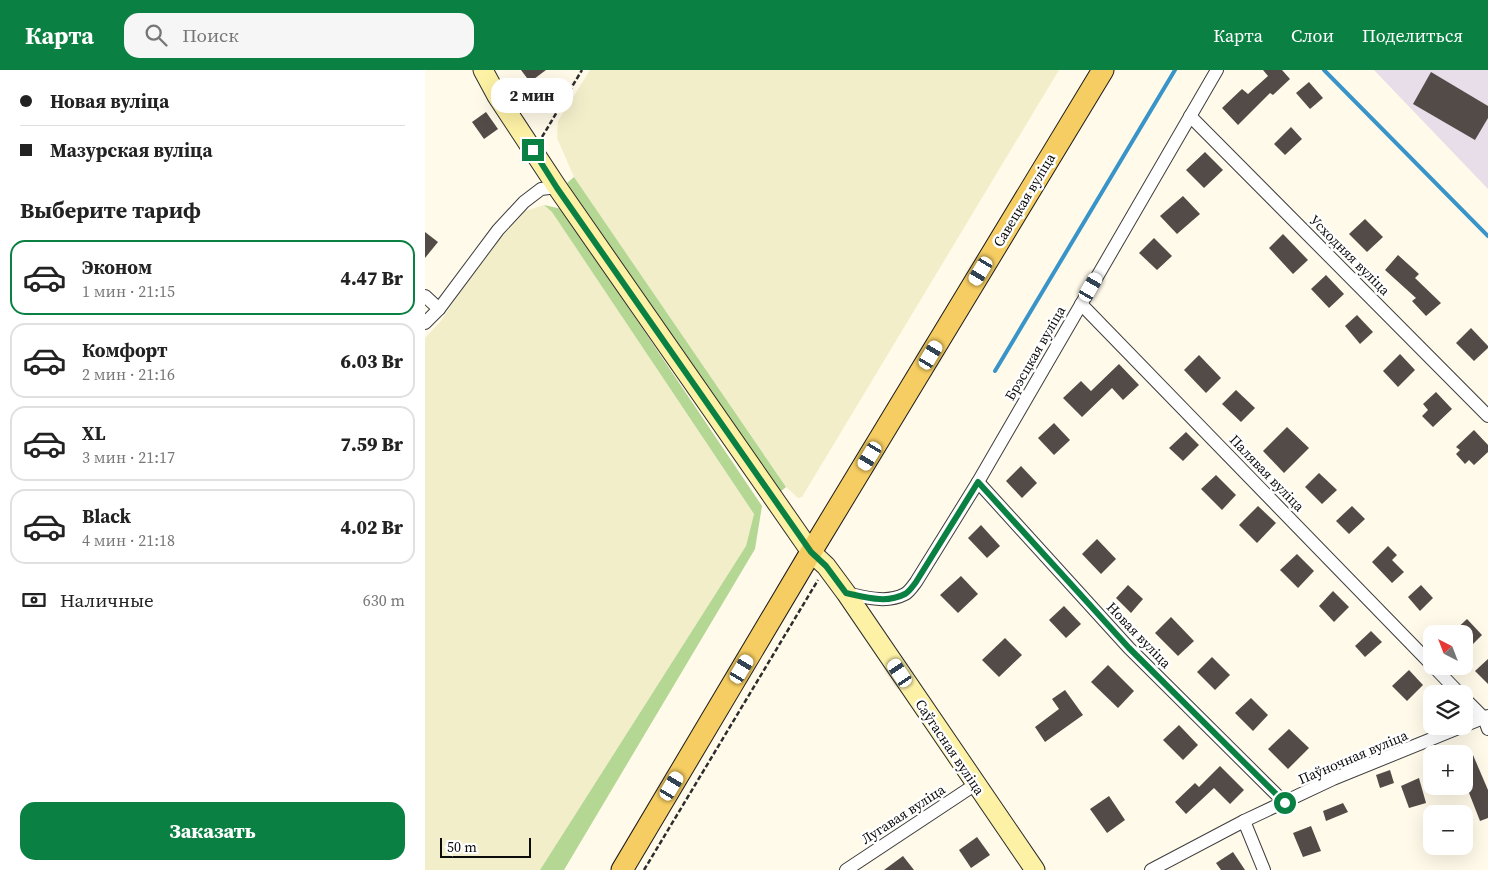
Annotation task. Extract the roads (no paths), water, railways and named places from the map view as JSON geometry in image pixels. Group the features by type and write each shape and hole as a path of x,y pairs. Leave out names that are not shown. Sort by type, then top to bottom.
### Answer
{"main road":[{"name":"Савецкая вуліца","path":"622,870 819,559 1103,70"}],"street":[{"name":"Саўгасная вуліца","path":"483,70 497,96 557,188 819,559 846,593 1035,870"},
{"name":"Брэсцкая вуліца","path":"846,593 879,600 893,598 906,593 916,582 978,482 1217,70"},
{"name":"Усходняя вуліца","path":"1190,116 1488,416"},
{"path":"425,323 439,309 498,230 524,202 541,189 557,188"},
{"path":"425,296 439,309"},
{"name":"Палявая вуліца","path":"1081,304 1423,656"},
{"name":"Новая вуліца","path":"978,482 1129,648 1285,803"},
{"name":"Палявая вуліца","path":"1442,675 1451,685"},
{"path":"1473,707 1487,721"},
{"name":"Паўночная вуліца","path":"1151,870 1244,822 1333,780 1487,721"},
{"name":"Лугавая вуліца","path":"846,870 976,784"},
{"path":"1244,822 1264,870"}],"waterway":[{"path":"995,371 1175,70"},
{"path":"1324,70 1488,236"}]}
